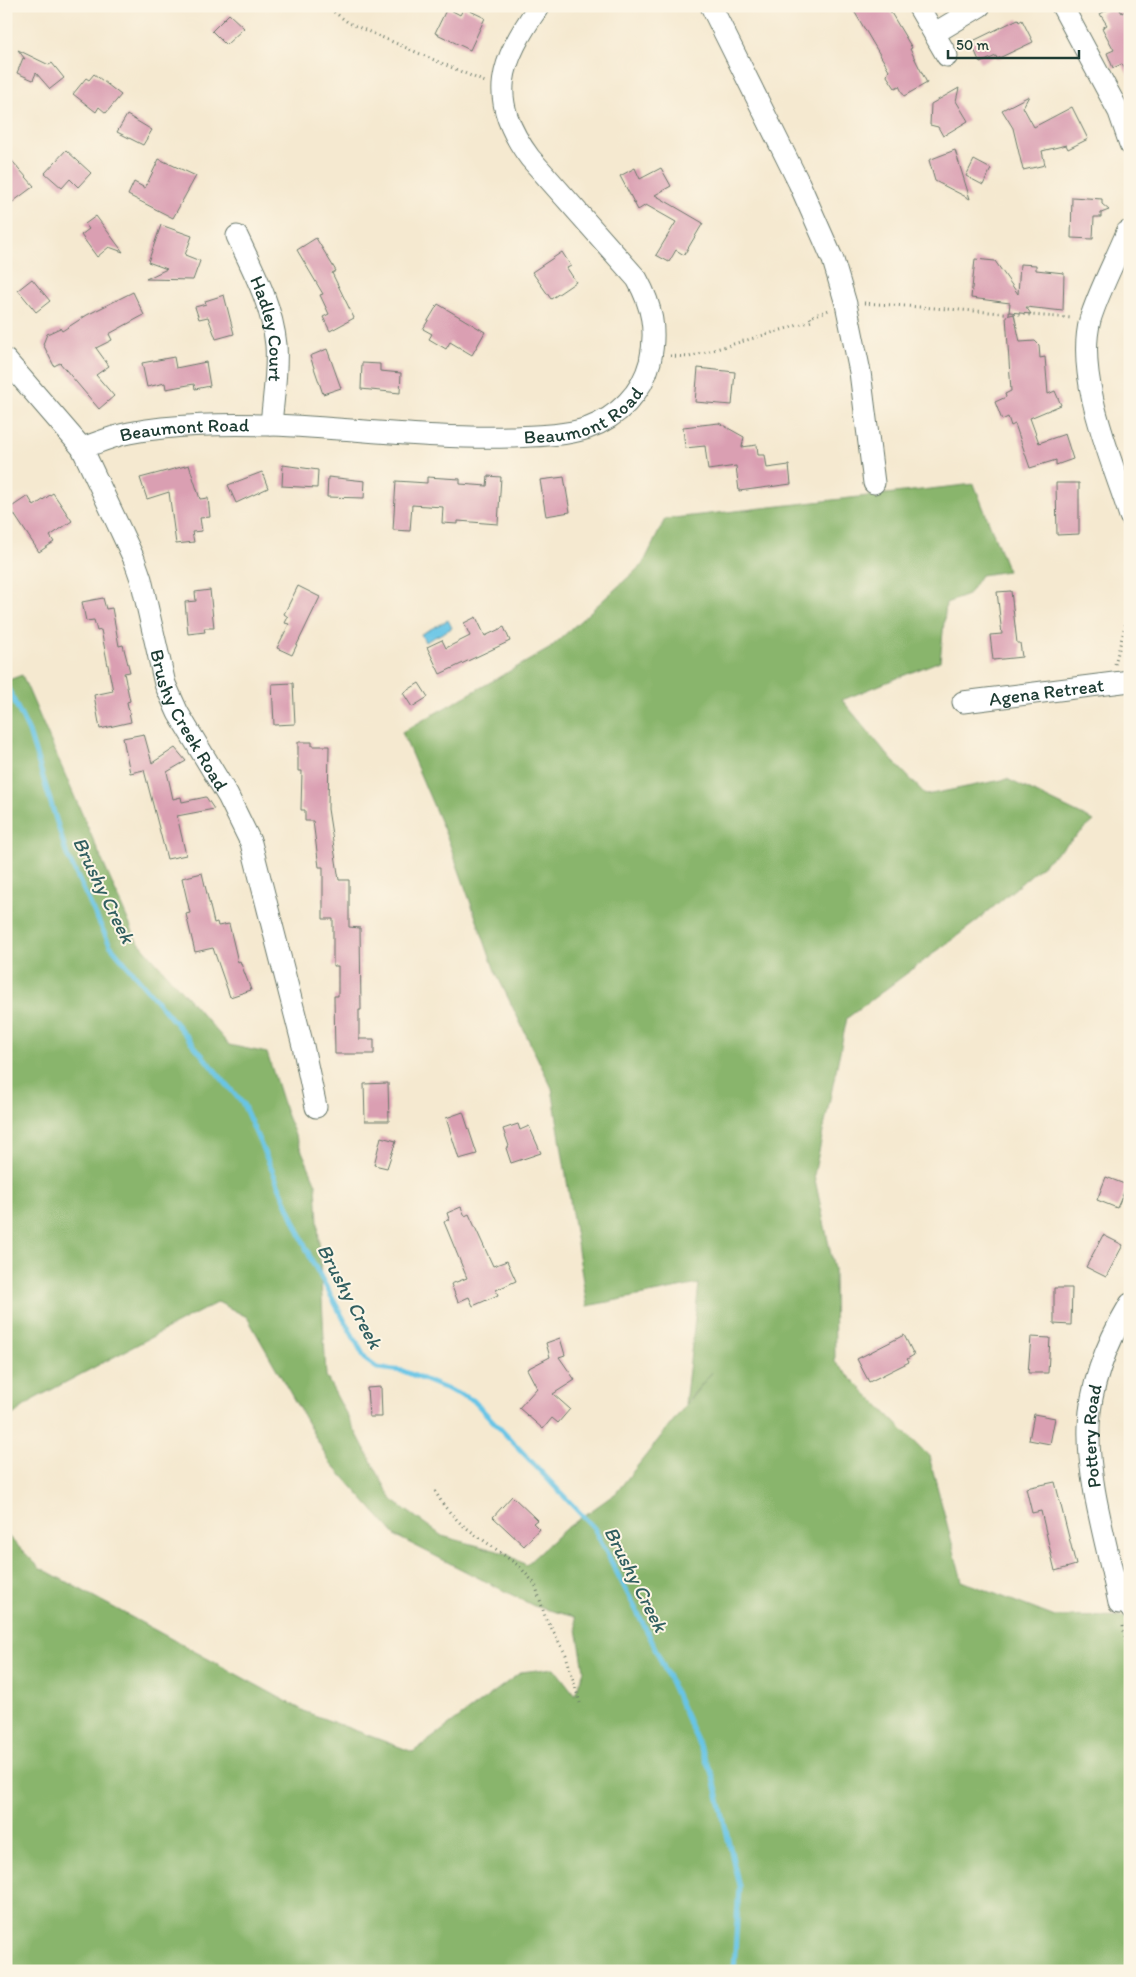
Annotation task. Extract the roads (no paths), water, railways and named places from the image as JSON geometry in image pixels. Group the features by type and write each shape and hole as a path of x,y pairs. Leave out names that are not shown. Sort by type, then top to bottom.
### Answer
{"street":[{"name":"Beaumont Road","path":"82,448 128,433 175,427 271,426 466,438 565,433 588,428 610,418 628,402 647,374 652,355 654,336 653,316 647,297 637,279 530,158 519,142 505,108 502,88 507,61 512,48 539,6"},
{"path":"711,6 820,228 846,304 860,372 874,483"},
{"path":"918,6 947,56"},
{"path":"935,33 980,6"},
{"path":"1062,6 1119,112 1130,144"},
{"path":"1129,230 1090,320 1086,356 1088,381 1130,516"},
{"name":"Hadley Court","path":"237,236 263,291 273,325 276,346 271,426"},
{"name":"Brushy Creek Road","path":"6,360 82,448 134,560 141,579 160,668 171,699 228,796 251,843 303,1046 316,1107"},
{"name":"Agena Retreat","path":"963,702 1120,683"},
{"name":"Pottery Road","path":"1124,1610 1092,1472 1089,1424 1092,1397 1107,1348 1130,1304"}],"water":[{"path":"448,620 452,628 425,642 421,634"}],"waterway":[{"name":"Brushy Creek","path":"6,684 29,732 67,855 110,945 243,1104 311,1259 366,1360 377,1368 403,1371 473,1400 594,1528 650,1637 714,1778 739,1886 734,1971"}]}
